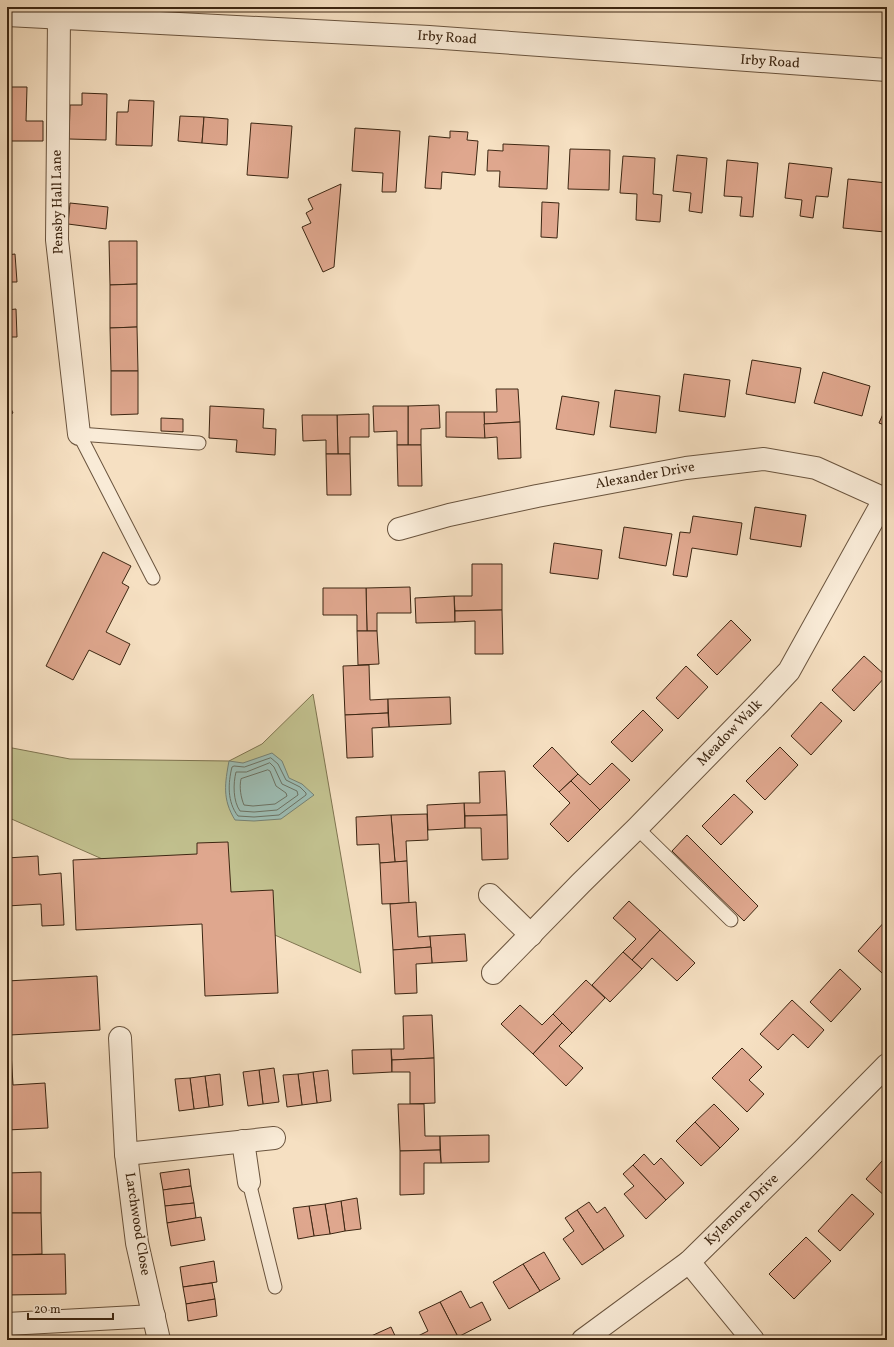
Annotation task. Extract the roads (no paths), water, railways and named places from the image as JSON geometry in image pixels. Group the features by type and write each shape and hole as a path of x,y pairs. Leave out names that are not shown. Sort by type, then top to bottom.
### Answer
{"street":[{"name":"Irby Road","path":"7,15 437,37 887,70"},
{"name":"Pensby Hall Lane","path":"59,18 57,240 79,434"},
{"name":"Alexander Drive","path":"399,529 449,515 537,496 686,468 764,459 816,468 886,499"},
{"name":"Meadow Walk","path":"493,973 637,828 789,671 886,499"},
{"path":"490,895 531,934"},
{"name":"Larchwood Close","path":"120,1038 126,1154 137,1243 159,1340"},
{"name":"Kylemore Drive","path":"583,1340 689,1262 887,1065"},
{"name":"Larchwood Close","path":"126,1154 274,1138"},
{"path":"243,1141 249,1182"},
{"path":"689,1262 753,1340"},
{"path":"7,1324 154,1316"}],"lane":[{"path":"79,434 199,443"},
{"path":"79,434 153,578"},
{"path":"637,828 731,920"},
{"path":"249,1182 275,1287"}],"water":[{"path":"272,753 282,761 289,778 302,784 314,795 281,819 254,821 235,820 226,798 226,777 229,761 243,763"}]}
